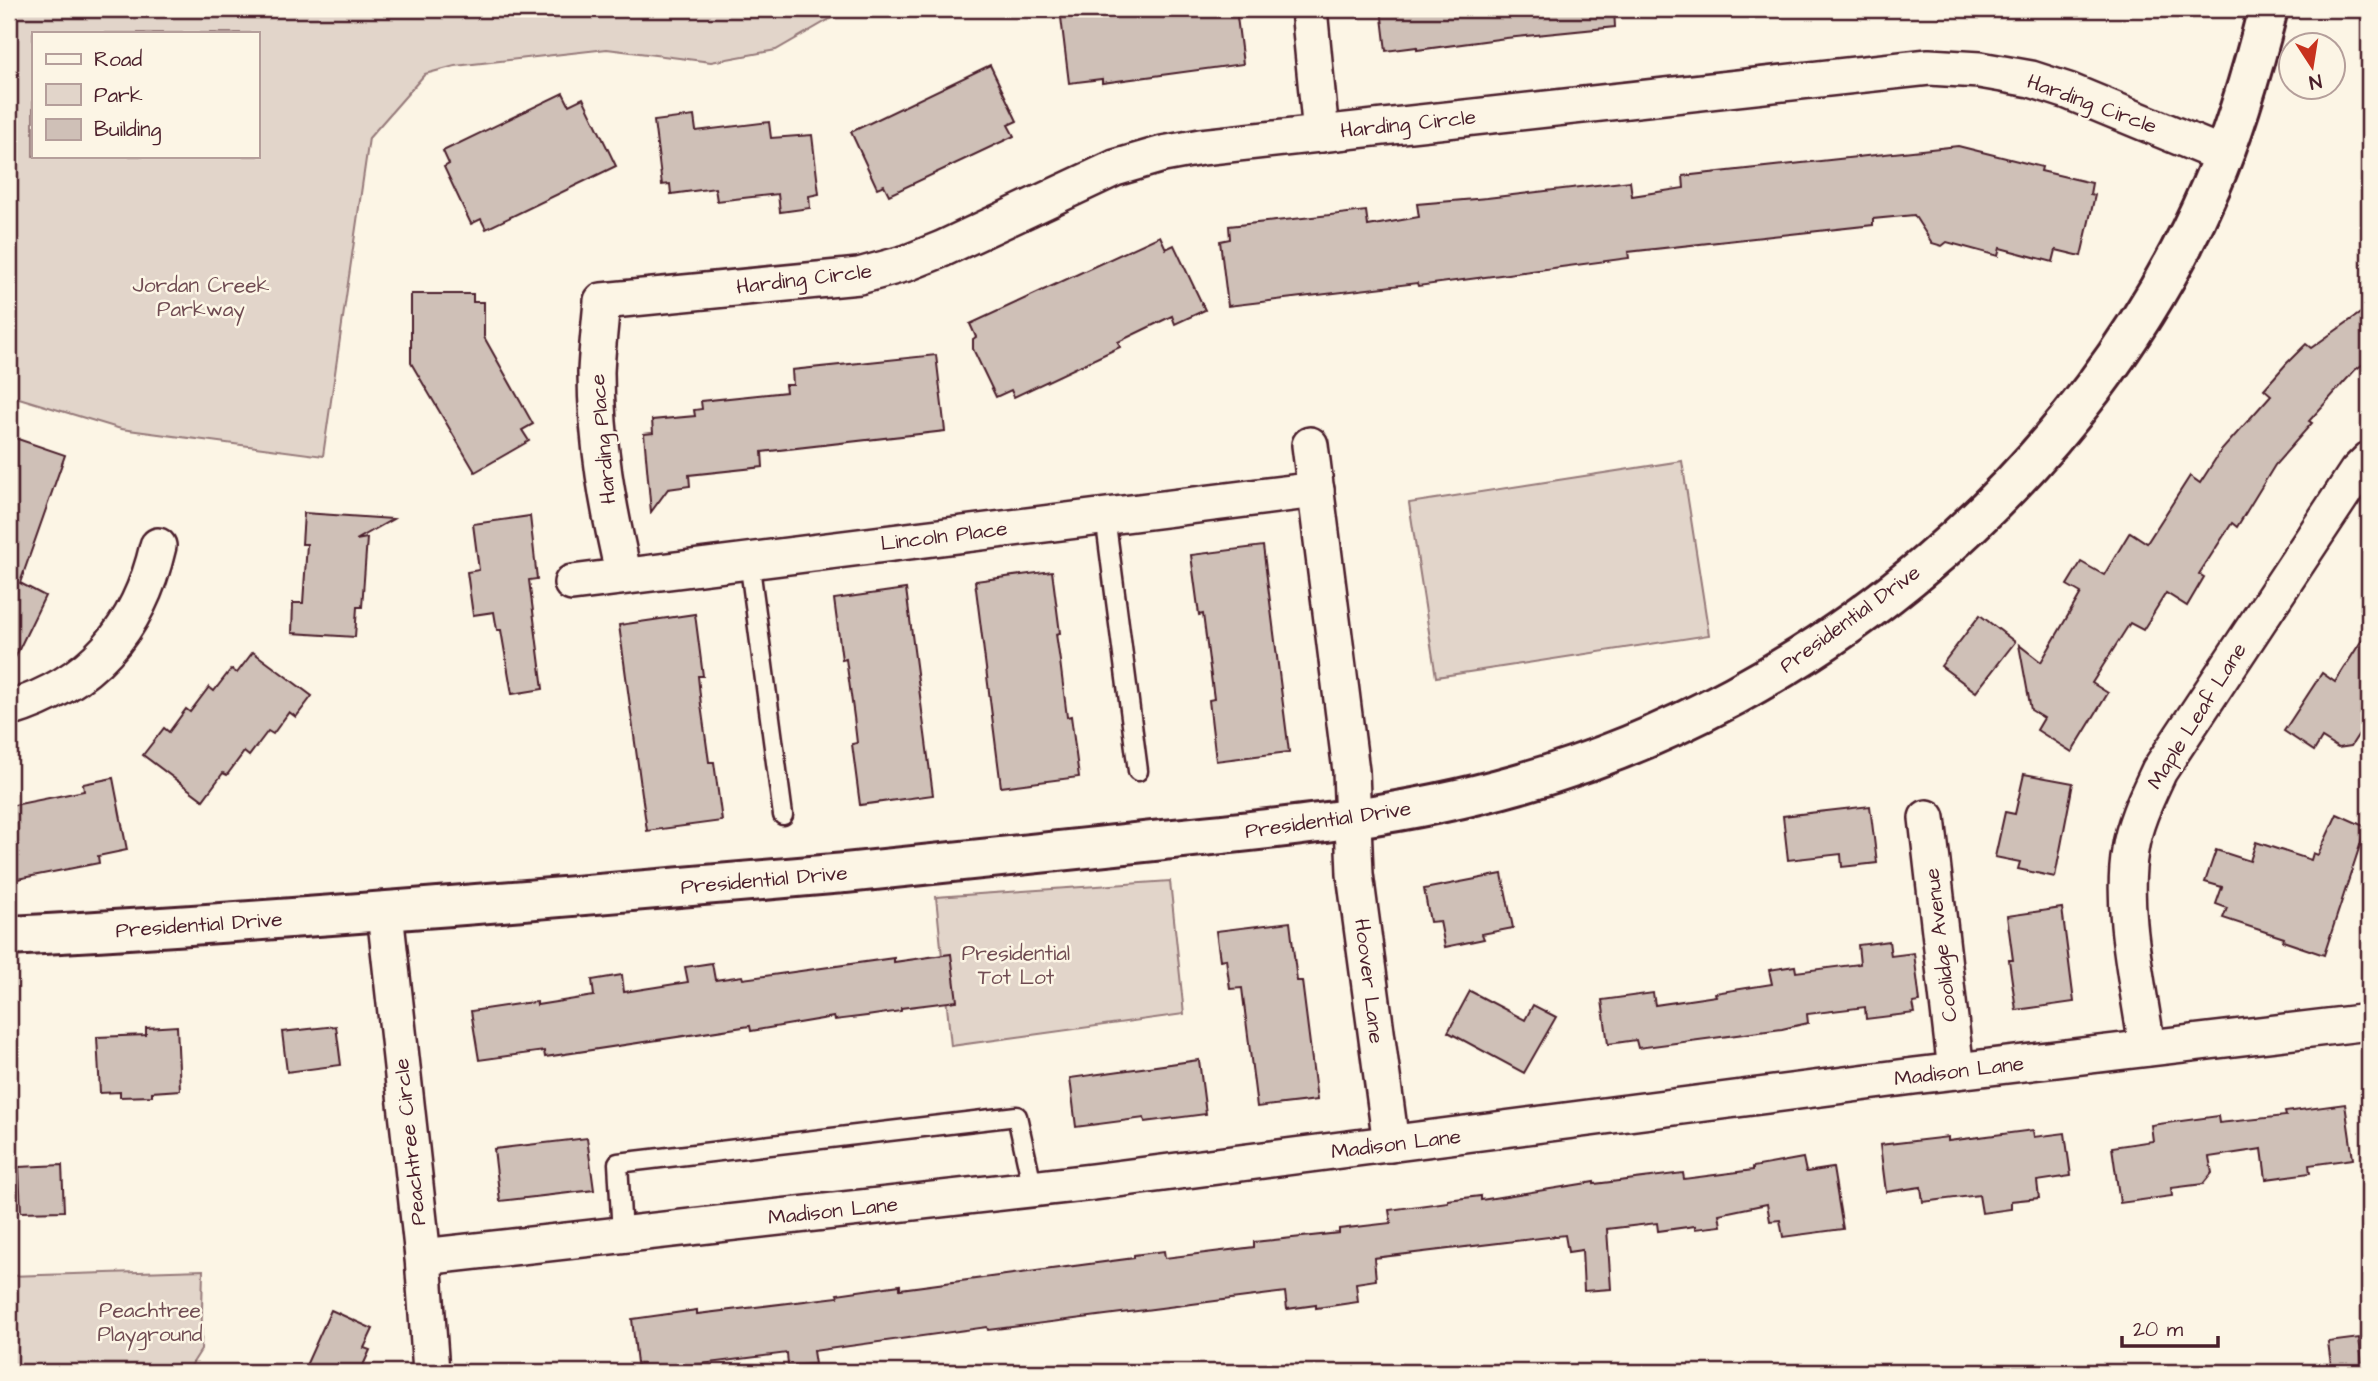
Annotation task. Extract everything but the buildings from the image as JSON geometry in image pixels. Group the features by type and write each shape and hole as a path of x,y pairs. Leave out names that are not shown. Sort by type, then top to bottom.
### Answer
{"street":[{"path":"1309,9 1321,134"},
{"name":"Presidential Drive","path":"9,936 191,927 385,913 912,867 1262,830 1448,802 1522,783 1630,745 1700,714 1767,678 1832,637 1891,594 2001,494 2075,411 2139,320 2210,190 2248,84 2268,9"},
{"name":"Harding Circle","path":"602,301 859,276 907,263 942,249 1115,168 1163,154 1201,147 1928,67 1980,70 2031,79 2068,91 2223,155"},
{"name":"Harding Place","path":"602,301 596,370 599,440 608,508 624,576"},
{"path":"1310,445 1351,771 1353,818"},
{"name":"Maple Leaf Lane","path":"2147,1048 2126,897 2130,851 2140,813 2166,759 2357,472 2369,460"},
{"name":"Lincoln Place","path":"572,583 1316,490"},
{"path":"9,709 34,701 71,682 98,660 121,634 139,605 152,573 158,546"},
{"name":"Hoover Lane","path":"1353,818 1355,874 1391,1144"},
{"name":"Coolidge Avenue","path":"1927,818 1956,1071"},
{"name":"Peachtree Circle","path":"385,913 423,1257 430,1372"},
{"name":"Madison Lane","path":"423,1257 1033,1189 1956,1071 2369,1022"}],"lane":[{"path":"1105,516 1138,771"},
{"path":"749,560 783,815"},
{"path":"622,1235 618,1163 1017,1116 1033,1189"}],"green space":[{"name":"Jordan Creek Parkway","path":"9,9 847,9 776,50 711,62 607,49 455,66 425,74 369,138 323,456 121,429 9,395"},
{"path":"1682,461 1709,635 1436,677 1409,503"},
{"name":"Presidential Tot Lot","path":"1170,881 1184,1014 951,1046 936,897"},
{"name":"Peachtree Playground","path":"203,1270 201,1350 187,1372 9,1372 9,1276"}]}
